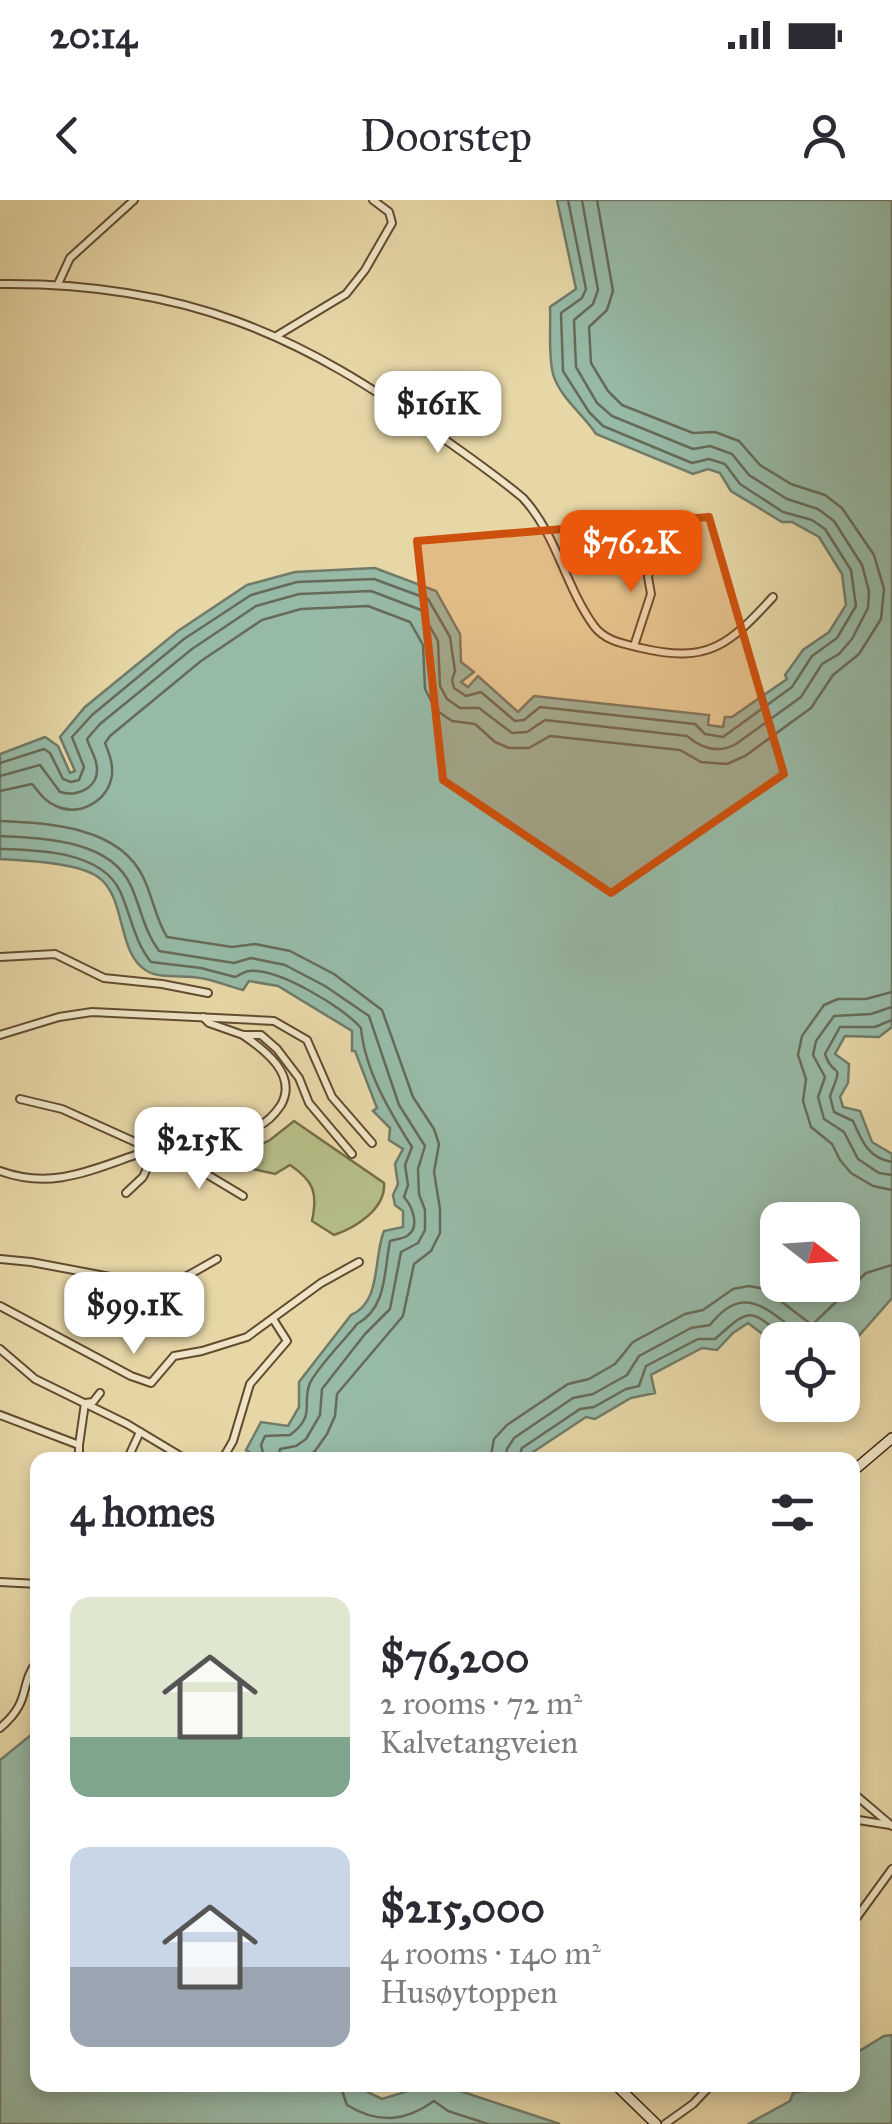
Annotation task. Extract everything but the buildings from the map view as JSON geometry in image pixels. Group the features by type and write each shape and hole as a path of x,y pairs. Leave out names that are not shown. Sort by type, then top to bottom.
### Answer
{"main road":[{"path":"860,1465 892,1438"},
{"path":"623,2092 656,2124"}],"street":[{"path":"58,284 65,265 79,248 134,200"},
{"path":"277,336 331,306 353,287 392,223 389,212 373,200"},
{"path":"0,284 58,284 183,304 277,336 321,357 376,390 523,498 541,521 593,625 610,639 683,655 713,650 741,632 773,598"},
{"path":"634,646 651,594 648,577 656,550"},
{"path":"0,957 55,954 104,978 208,993"},
{"path":"0,1035 58,1017 92,1012 263,1018 307,1040 332,1097 372,1143"},
{"path":"202,1016 209,1023 244,1035 261,1036 278,1049 300,1078 309,1104 352,1154"},
{"path":"178,1158 200,1139 215,1133 260,1126 270,1120 284,1100 283,1074 244,1035"},
{"path":"20,1099 62,1109 178,1158 243,1196"},
{"path":"0,1170 30,1180 52,1180 152,1150"},
{"path":"126,1194 143,1177 152,1150"},
{"path":"0,1260 31,1262 153,1286 187,1276 218,1259"},
{"path":"0,1306 131,1376 152,1383 174,1356 202,1352 247,1336 321,1282 359,1262"},
{"path":"227,1452 250,1384 286,1341 272,1320"},
{"path":"0,1349 35,1380 173,1452"},
{"path":"85,1403 93,1402 100,1393"},
{"path":"79,1452 85,1403"},
{"path":"0,1415 79,1445"},
{"path":"130,1452 140,1432"},
{"path":"0,1582 30,1584"},
{"path":"0,1728 20,1708 30,1672"},
{"path":"860,1799 891,1825"},
{"path":"860,1820 891,1825"},
{"path":"860,1913 892,1868"},
{"path":"665,2124 705,2092"}],"highlighted area":[{"path":"709,517 784,774 611,893 443,780 417,541"}],"green space":[{"path":"294,1121 384,1183 375,1209 342,1232 334,1235 312,1221 312,1188 290,1165 275,1174 231,1164 234,1158 270,1140"}],"water":[{"path":"557,200 892,200 892,1027 879,1037 845,1036 835,1054 849,1064 848,1083 840,1097 843,1107 860,1111 872,1142 892,1154 892,1298 860,1334 860,1322 760,1322 760,1332 748,1323 717,1350 702,1348 651,1375 655,1393 631,1398 595,1419 586,1417 533,1452 249,1452 246,1450 261,1422 288,1426 299,1407 299,1382 351,1315 368,1300 384,1231 403,1227 403,1211 395,1205 393,1195 398,1184 395,1164 403,1149 389,1140 390,1128 373,1111 377,1108 352,1051 352,1031 278,986 249,981 243,990 205,979 147,971 130,952 114,898 98,877 65,865 0,859 0,754 45,737 58,746 70,773 75,771 60,737 85,707 178,631 247,585 295,572 375,568 436,591 460,634 461,662 474,672 461,682 468,687 478,676 518,712 534,696 709,715 708,725 723,727 725,717 732,717 787,679 785,675 803,650 829,632 846,605 842,574 819,537 792,522 782,522 731,491 720,473 708,469 693,474 596,434 561,391 553,374 550,307 576,289"},
{"path":"30,1736 30,2092 368,2092 382,2099 405,2092 463,2092 560,2124 0,2124 0,1760"},
{"path":"892,2035 892,2124 748,2124 790,2101 793,2093 860,2092 860,2051"}]}
